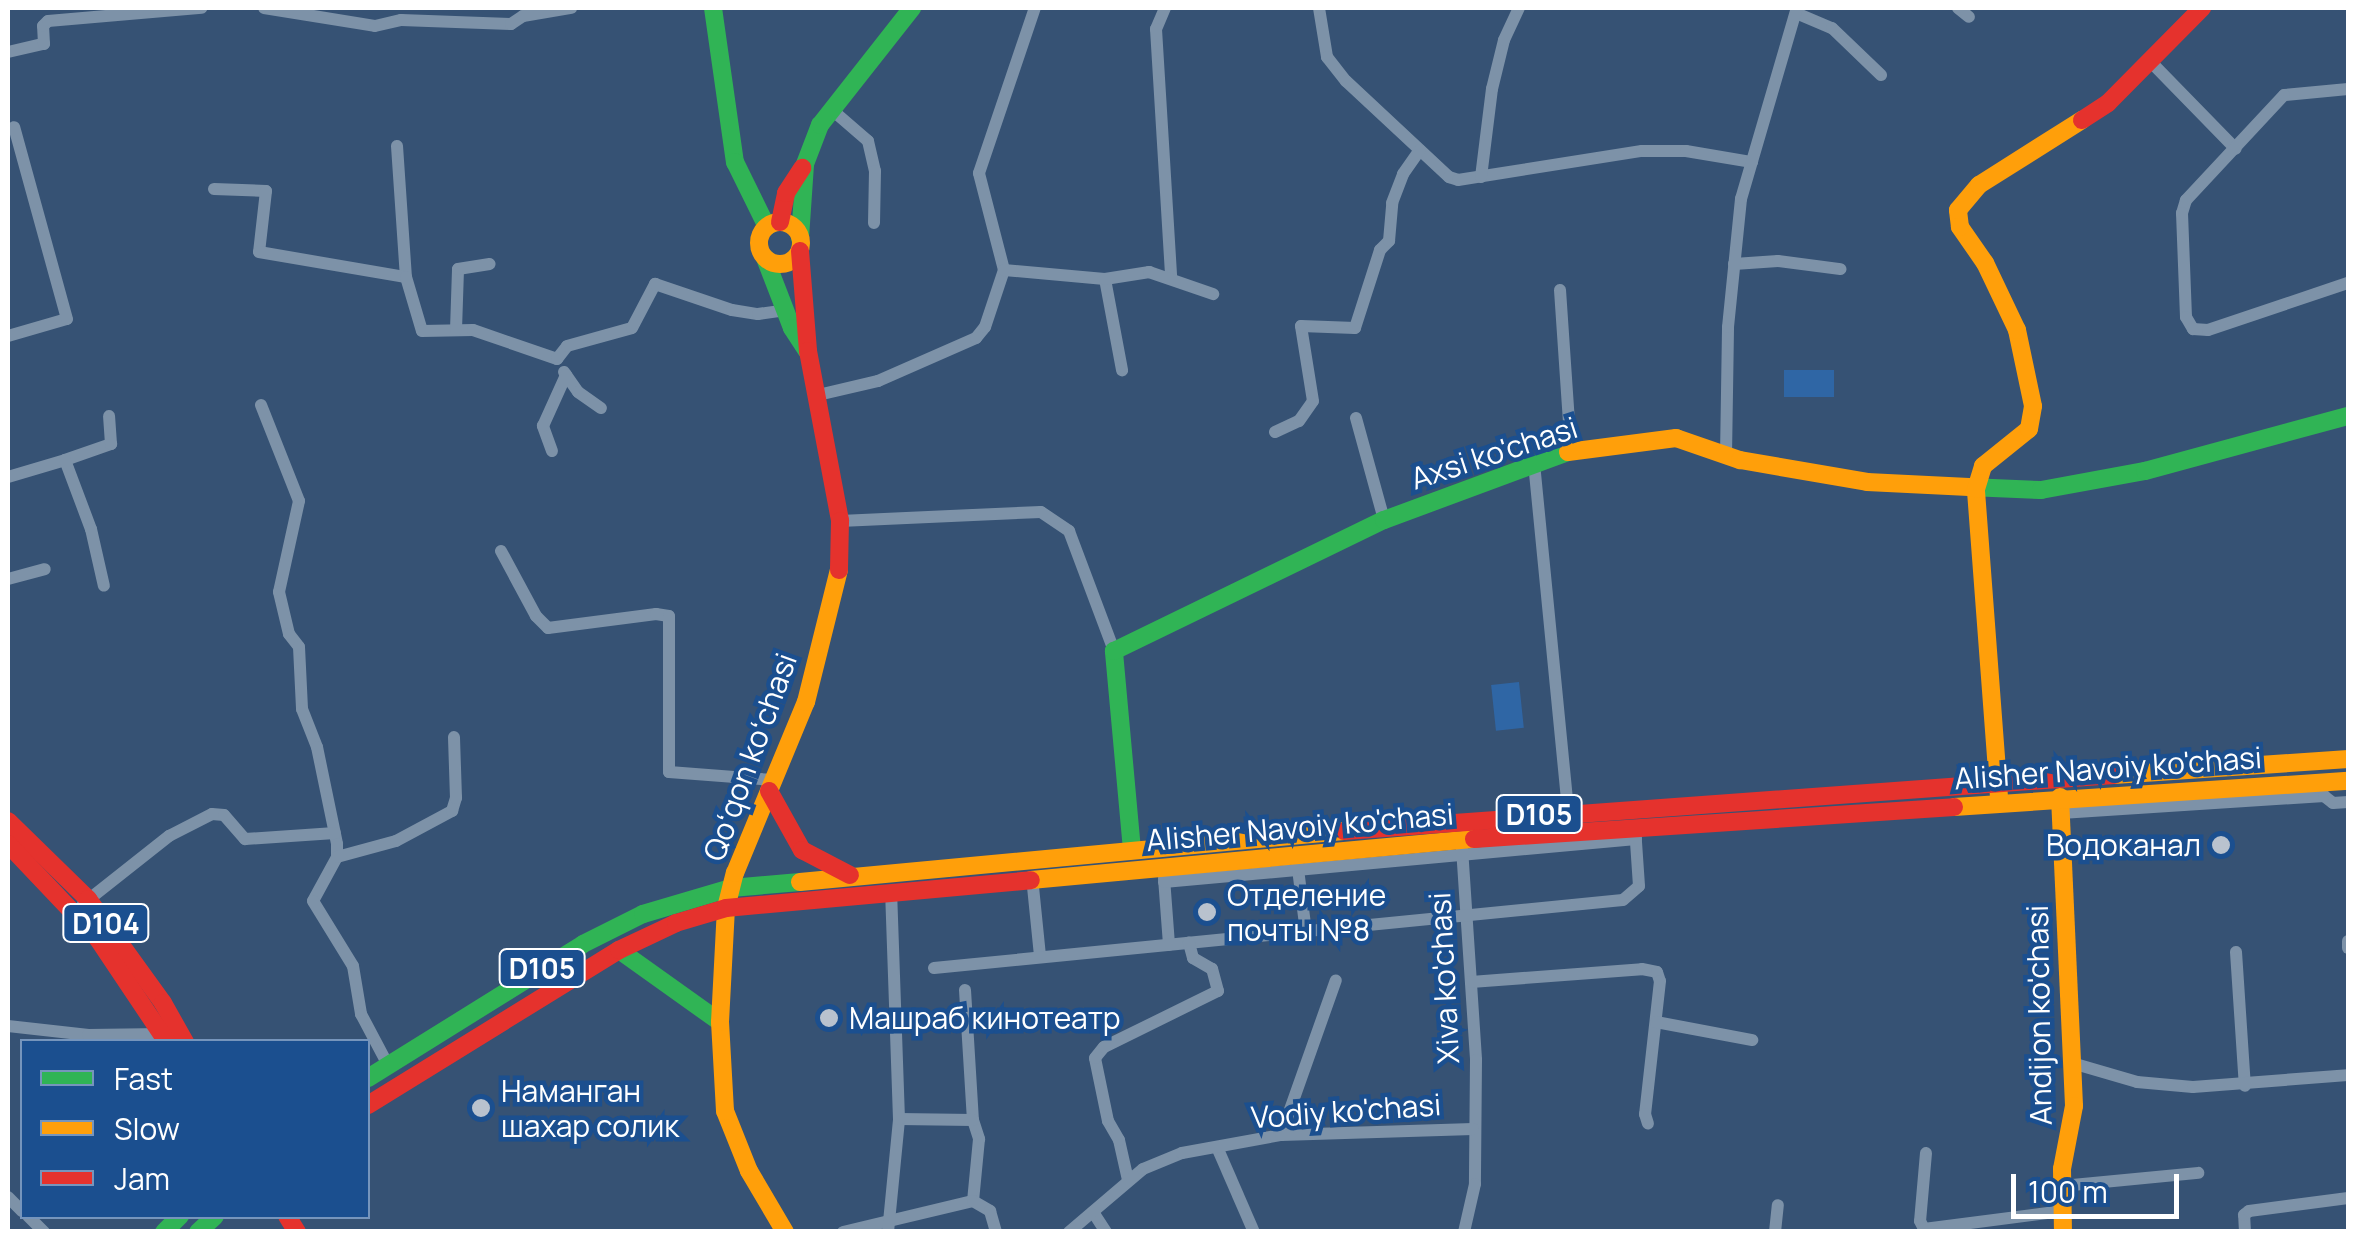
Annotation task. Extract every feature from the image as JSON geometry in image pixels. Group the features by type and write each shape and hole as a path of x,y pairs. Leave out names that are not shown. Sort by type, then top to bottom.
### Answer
{"main road":[{"path":"713,8 729,134 746,191 773,225 793,227 800,245 784,264 765,258 759,238 773,225"},
{"name":"Qoʻqon koʻchasi","path":"773,225 786,192 805,164 832,109 912,8"},
{"path":"1999,792 1976,489 1983,466 2029,429 2033,406 2017,330 1992,276 1960,227 1961,203 1979,184 2108,103 2202,8"},
{"name":"Qoʻqon koʻchasi","path":"785,1232 749,1171 724,1112 720,1022 726,908 731,888 806,702 839,568 840,521 808,351 800,245 805,164"},
{"path":"746,191 769,199 786,192"},
{"name":"Qoʻqon koʻchasi","path":"765,258 808,351"},
{"name":"Axsi ko'chasi","path":"1114,652 1384,520 1572,451 1676,438 1726,456 1868,482 2040,490 2091,483 2348,416"},
{"path":"1114,652 1132,850"},
{"name":"Alisher Navoiy ko'chasi","path":"370,1103 619,950 676,923 726,908 1032,877 1164,874 1635,833 1999,792 2348,760"},
{"name":"Alisher Navoiy ko'chasi","path":"731,888 1568,812 1999,792 2060,805 2348,781"},
{"path":"771,786 802,850 852,876"},
{"name":"Andijon ko'chasi","path":"2060,805 2074,1106 2062,1186 2064,1232"},
{"name":"D104","path":"8,821 88,899 163,1002 183,1039"},
{"name":"D104","path":"8,846 98,939 165,1038"},
{"name":"D105","path":"370,1077 583,944 643,914 731,888"},
{"path":"619,950 720,1022"}],"street":[{"path":"8,52 44,44 43,26 48,20 202,8"},
{"path":"264,8 376,26 401,20 511,24 524,16 571,8"},
{"path":"818,396 878,381 976,338 984,327 1004,270 979,174 1035,8"},
{"path":"1165,8 1156,29 1171,277"},
{"path":"1319,8 1327,58 1346,82 1449,177 1482,177 1642,152 1686,151 1752,162"},
{"path":"1482,177 1492,90 1504,40 1519,8"},
{"path":"1726,456 1734,264 1742,199 1797,10 1832,28 1881,74"},
{"path":"2149,60 2236,150"},
{"path":"2348,89 2284,95 2183,206 2188,323 2193,329 2208,330 2348,283"},
{"path":"832,109 868,142 875,171 874,223"},
{"path":"8,336 67,320 14,127"},
{"path":"397,146 406,278 422,331 473,330 557,359 578,392 601,408"},
{"path":"1275,432 1299,421 1313,401 1301,326 1355,328 1380,250 1389,241 1392,203 1420,150"},
{"path":"214,190 266,190 258,252 406,278"},
{"path":"1734,264 1778,262 1840,269"},
{"path":"456,330 459,266 490,264"},
{"path":"1004,270 1105,279 1149,272 1213,294"},
{"path":"1105,279 1122,370"},
{"path":"557,359 567,346 632,328 656,284 732,310 758,314 786,310"},
{"path":"1560,290 1572,451"},
{"path":"552,451 543,426 566,375"},
{"path":"261,405 299,501 280,592 289,634 299,647 302,710 318,748 335,833 337,857 313,901 353,966 361,1014 388,1066"},
{"path":"8,477 112,444 109,416"},
{"path":"1356,418 1384,520"},
{"path":"65,460 91,529 104,586"},
{"path":"1534,463 1568,812"},
{"path":"840,521 1041,512 1069,531 1114,652"},
{"path":"502,551 536,616 548,628 656,614 669,616 669,772 771,786"},
{"path":"8,579 44,569"},
{"path":"337,857 396,841 452,812 456,798 454,737"},
{"path":"2060,805 2324,796 2333,802 2348,802"},
{"path":"74,913 170,836 212,814 224,815 245,839 335,833"},
{"path":"934,968 1632,896 1640,876 1635,833"},
{"name":"Xiva ko'chasi","path":"1462,847 1472,982 1474,1196 1464,1232"},
{"path":"1297,861 1306,932"},
{"path":"1164,874 1169,945"},
{"path":"1032,877 1040,956"},
{"path":"888,1232 899,1119 890,891"},
{"path":"1128,1180 1119,1140 1108,1121 1095,1058 1104,1047 1218,991 1212,968 1193,958 1189,943"},
{"path":"2236,952 2244,1086"},
{"path":"1472,982 1653,970 1660,981 1645,1114 1648,1124"},
{"path":"1281,1135 1336,980"},
{"path":"965,990 973,1120 979,1139 974,1200"},
{"path":"1656,1022 1752,1040"},
{"path":"8,1026 165,1038"},
{"path":"2072,1063 2137,1082 2244,1086 2348,1075"},
{"path":"899,1119 973,1120"},
{"name":"Vodiy ko'chasi","path":"1068,1232 1128,1180 1165,1158 1281,1135 1473,1129"},
{"path":"1217,1147 1254,1232"},
{"path":"1926,1153 1920,1221 1924,1229 2064,1211"},
{"path":"2062,1186 2198,1173"},
{"path":"2244,1232 2244,1215 2249,1211 2348,1198"},
{"path":"843,1232 890,1216 974,1200 990,1211 996,1232"},
{"path":"1775,1232 1778,1205"},
{"path":"1092,1212 1106,1232"}],"shaded area":[{"path":"1784,370 1834,370 1834,397 1784,397"},
{"path":"1519,682 1524,728 1496,731 1491,685"}],"traffic: fast":[{"path":"713,8 735,162 767,227"},
{"path":"800,238 805,164 820,125 912,8"},
{"path":"765,258 792,328 807,351"},
{"path":"1969,487 2041,490 2145,471 2348,416"},
{"path":"1132,850 1114,651 1384,520 1568,452"},
{"path":"370,1077 583,944 643,914 731,888 800,882"},
{"path":"619,950 720,1022"},
{"path":"164,1232 177,1219"},
{"path":"198,1232 212,1219"}],"traffic: slow":[{"path":"1999,797 1976,489 1983,466 2029,429 2033,406 2017,330 1985,263 1960,227 1958,210 1979,185 2082,120"},
{"path":"780,222 795,228 801,243 795,258 780,264 765,258 759,243 765,228 780,222"},
{"path":"1568,452 1676,438 1740,460 1867,482 1969,487"},
{"path":"785,1232 749,1171 725,1111 720,1022 726,908 735,873 806,702 839,570"},
{"path":"2114,775 2348,759"},
{"path":"1954,807 2348,781"},
{"path":"2060,797 2074,1106 2062,1169 2063,1232"},
{"path":"800,882 1344,831"},
{"path":"1031,880 1474,839"}],"traffic: jam":[{"path":"2082,120 2108,103 2202,8"},
{"path":"780,222 786,193 802,168"},
{"path":"800,251 808,351 840,521 839,570"},
{"path":"1344,831 2114,775"},
{"path":"769,791 802,850 850,875"},
{"path":"1474,839 1954,807"},
{"path":"8,821 88,899 163,1003 183,1039"},
{"path":"8,844 98,939 165,1039"},
{"path":"370,1104 619,950 676,923 726,908 1031,880"},
{"path":"289,1219 297,1232"}],"place":[{"name":"Водоканал","path":"2221,845"},
{"name":"Отделение почты №8","path":"1207,912"},
{"name":"Машраб кинотеатр","path":"829,1018"},
{"name":"Наманган шахар солик","path":"481,1108"}]}
